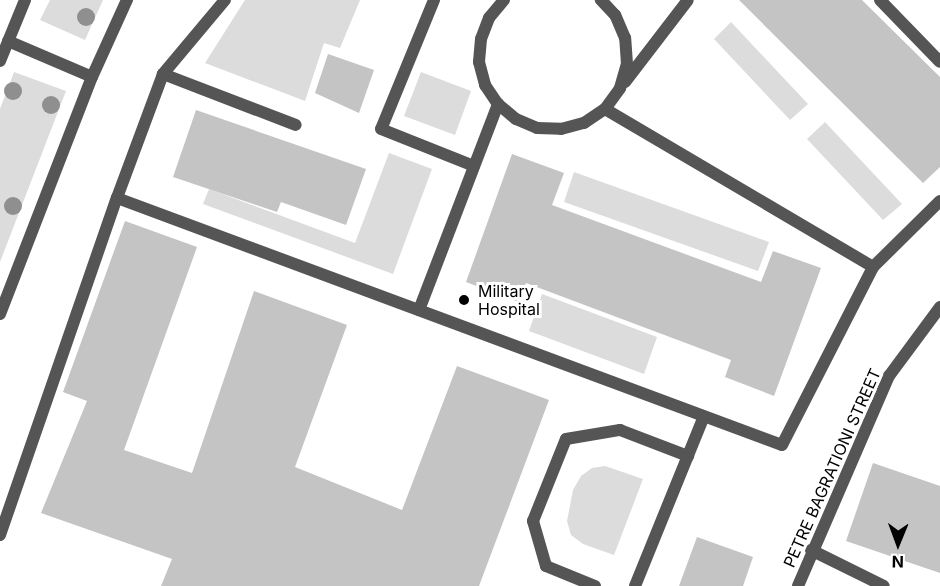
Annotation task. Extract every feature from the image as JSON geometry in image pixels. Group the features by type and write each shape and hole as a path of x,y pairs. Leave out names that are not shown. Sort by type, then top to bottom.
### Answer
{"street":[{"path":"0,61 25,0"},
{"path":"0,314 92,77 127,0"},
{"path":"0,535 117,198 163,74 225,0"},
{"path":"434,0 381,129 474,166"},
{"path":"504,0 489,18 481,39 479,62 485,85 498,104 516,120 549,128 584,123 605,109 688,0"},
{"path":"602,0 615,15 625,38 627,64 620,88"},
{"path":"880,0 940,62"},
{"path":"8,41 92,77"},
{"path":"163,74 296,125"},
{"path":"419,310 498,104"},
{"path":"605,109 873,267"},
{"path":"117,198 782,445 873,267 940,201"},
{"name":"PETRE BAGRATIONI STREET","path":"798,586 811,550 889,376 940,307"},
{"path":"635,586 704,416"},
{"path":"595,586 546,566 533,521 566,439 620,430 688,456"},
{"path":"811,550 884,586"}],"shaded area":[{"path":"50,0 103,0 85,40 40,20"},
{"path":"245,0 360,0 340,48 324,43 305,101 205,63"},
{"path":"731,22 808,104 790,120 714,39"},
{"path":"14,72 66,91 0,262 0,109"},
{"path":"421,72 471,91 455,135 404,116"},
{"path":"825,122 902,204 883,220 807,139"},
{"path":"389,153 432,169 393,274 203,204 209,189 355,243"},
{"path":"574,172 769,242 758,271 564,202"},
{"path":"542,294 657,337 644,374 529,331"},
{"path":"605,466 643,479 614,555 583,544 571,535 567,521 573,490 581,476 592,468"}],"building":[{"path":"739,0 862,0 940,77 940,167 923,183"},
{"path":"328,54 374,70 359,113 315,93"},
{"path":"196,110 366,169 346,225 281,202 277,212 173,177"},
{"path":"512,154 564,173 552,205 761,282 773,251 821,268 774,396 725,377 731,360 526,283 519,302 466,282"},
{"path":"125,221 197,247 124,450 192,473 254,291 347,325 295,467 402,510 457,366 549,400 479,586 161,586 172,559 41,513 87,401 63,392"},
{"path":"873,463 940,486 940,573 846,541"},
{"path":"697,537 753,557 743,586 679,586"}],"place":[{"name":"Military Hospital","path":"464,300"}]}
